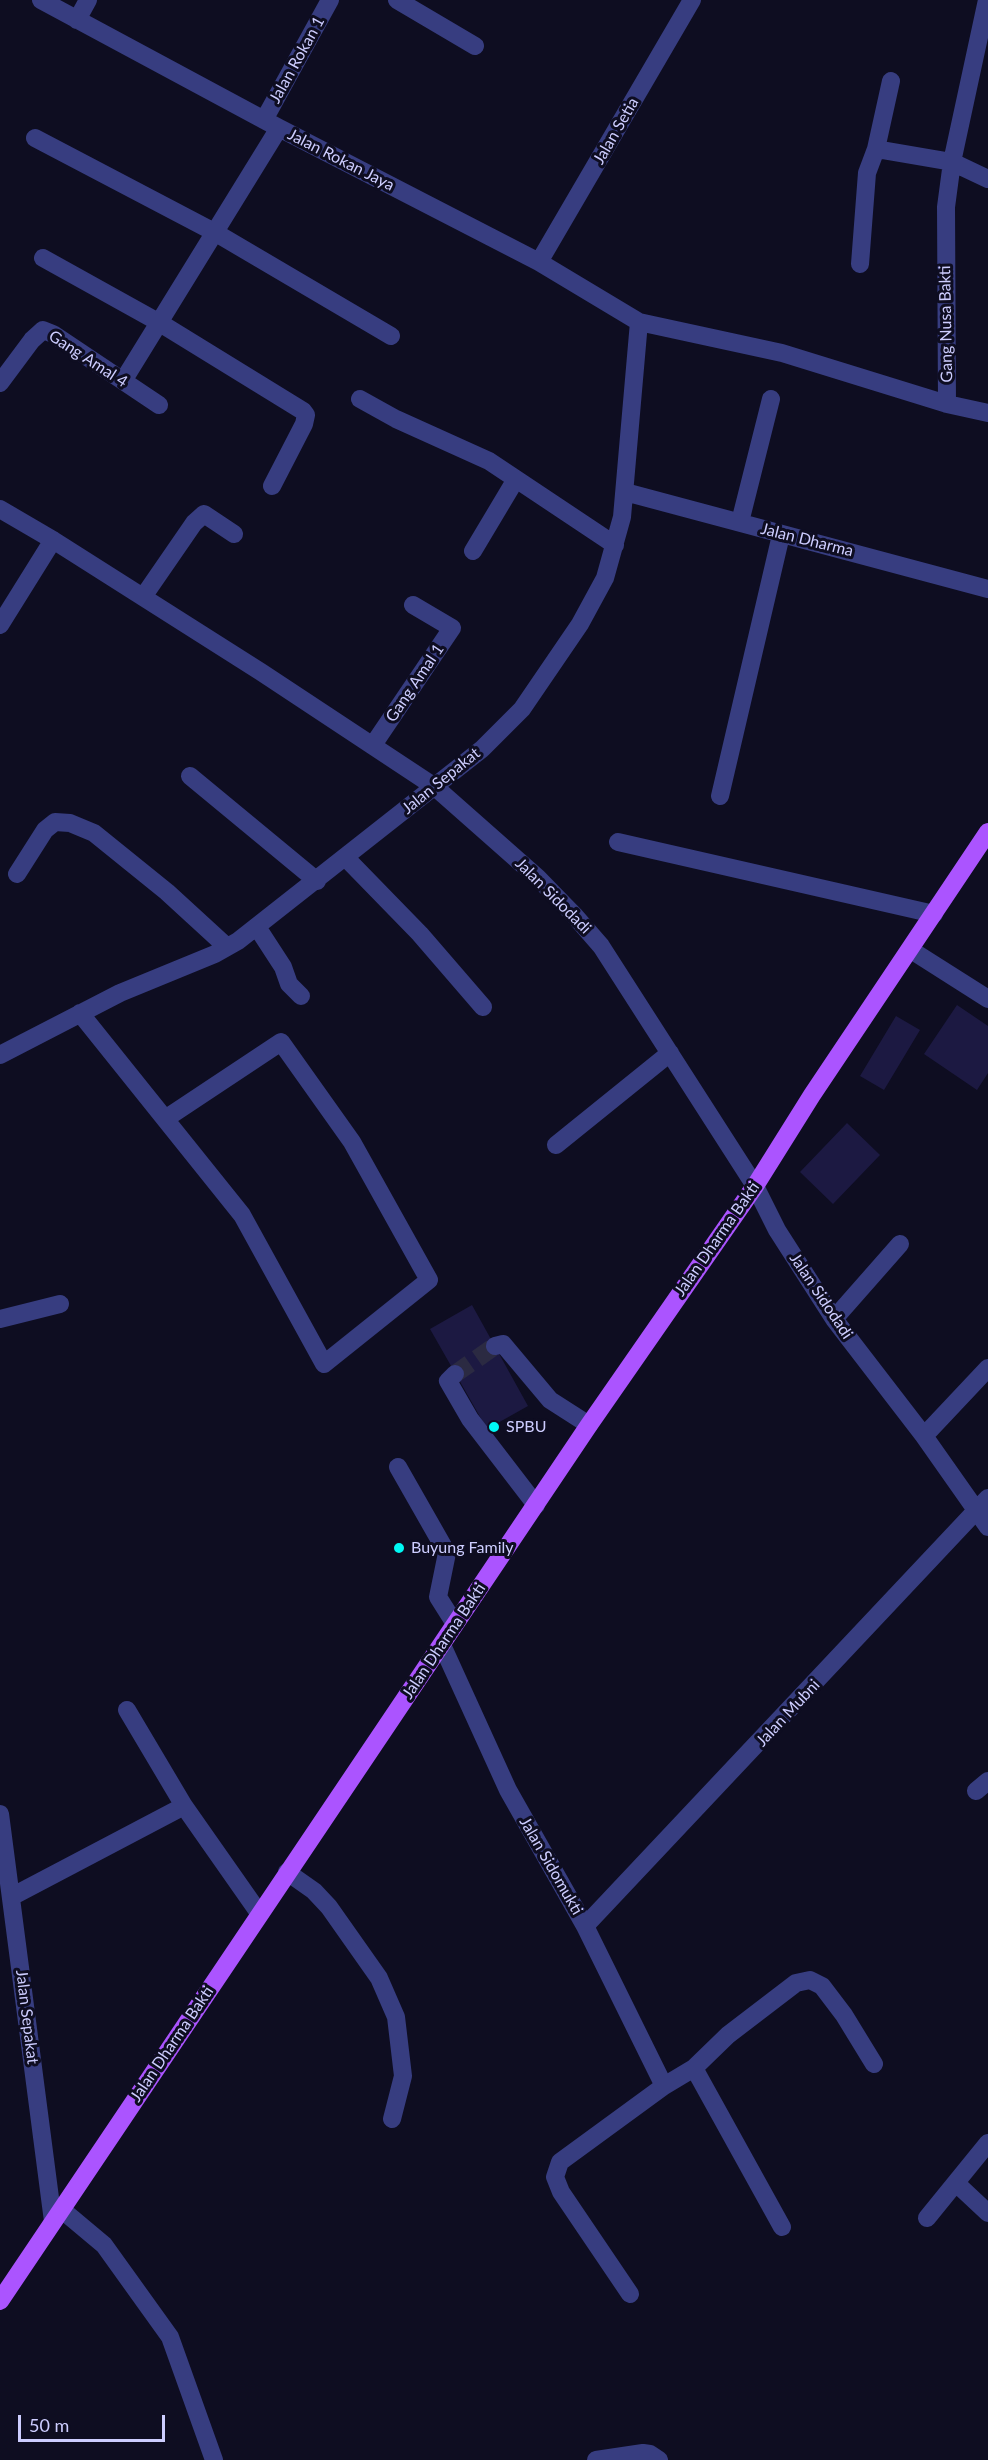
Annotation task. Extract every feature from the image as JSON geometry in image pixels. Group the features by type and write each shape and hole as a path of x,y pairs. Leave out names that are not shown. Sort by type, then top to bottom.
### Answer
{"main road":[{"name":"Jalan Dharma Bakti","path":"0,2301 287,1872 589,1425 755,1186 812,1095 986,841"}],"street":[{"name":"Jalan Rokan Jaya","path":"40,0 272,124 539,262 639,322"},
{"path":"77,20 88,0"},
{"name":"Jalan Rokan 1","path":"123,381 216,232 272,124 330,0"},
{"path":"397,0 476,46"},
{"name":"Jalan Setia","path":"539,262 692,0"},
{"name":"Gang Nusa Bakti","path":"639,322 782,353 947,404 946,207 952,162 987,0"},
{"path":"860,264 867,173 876,149 891,81"},
{"path":"35,138 216,232 391,336"},
{"path":"876,149 952,162 988,179"},
{"path":"43,258 160,323 303,411 306,416 304,424 272,486"},
{"name":"Jalan Sepakat","path":"0,1055 147,981 179,970 227,947 257,927 435,787 482,749 522,709 580,624 605,578 615,545 625,492 639,322"},
{"name":"Gang Amal 4","path":"0,383 32,340 43,330 53,334 159,405"},
{"path":"360,399 396,419 489,461 615,545"},
{"path":"740,522 771,399"},
{"path":"947,404 988,413"},
{"path":"473,551 516,479"},
{"name":"Jalan Dharma","path":"625,492 988,588"},
{"name":"Jalan Sidodadi","path":"0,509 143,597 435,787 538,878 574,915 601,946 670,1053 755,1186 777,1230 834,1319 924,1436 982,1504 988,1527"},
{"path":"143,597 194,523 204,514 234,534"},
{"path":"720,796 781,535"},
{"path":"0,625 53,540"},
{"name":"Gang Amal 1","path":"372,745 452,628 413,604"},
{"path":"190,776 317,880"},
{"path":"17,874 45,830 55,822 70,823 94,833 167,892 227,947"},
{"path":"618,842 934,914"},
{"path":"346,858 420,934 483,1006"},
{"path":"257,927 283,967 289,984 300,996"},
{"path":"911,950 988,999"},
{"path":"80,1013 165,1119 242,1215 324,1364 429,1280 352,1142 281,1042 165,1119"},
{"path":"556,1145 670,1053"},
{"path":"834,1319 900,1244"},
{"path":"0,1319 60,1304"},
{"path":"495,1346 503,1344 550,1400 589,1425"},
{"path":"924,1436 988,1368"},
{"path":"455,1374 448,1381 470,1419 536,1505"},
{"path":"398,1467 447,1553 438,1598 455,1624"},
{"name":"Jalan Mubni","path":"585,1926 982,1504"},
{"name":"Jalan Sidomukti","path":"442,1645 508,1790 585,1926 664,2086"},
{"path":"127,1710 184,1806 259,1914"},
{"path":"11,1897 184,1806"},
{"name":"Jalan Sepakat","path":"0,1814 2,1847 57,2215"},
{"path":"287,1872 314,1891 329,1907 379,1978 392,2007 400,2039 403,2076 393,2119"},
{"path":"630,2294 561,2192 555,2177 560,2162 664,2086 694,2068 728,2035 796,1983 810,1980 822,1986 844,2015 874,2064"},
{"path":"694,2068 783,2227"},
{"path":"927,2218 957,2184 988,2143"},
{"path":"957,2184 988,2213"},
{"path":"57,2215 104,2245 170,2337 214,2460"},
{"path":"596,2460 651,2457"}],"building":[{"path":"957,1005 988,1026 988,1073 977,1090 924,1054"},
{"path":"896,1016 920,1030 884,1090 860,1076"},
{"path":"847,1123 880,1155 833,1204 800,1172"},
{"path":"472,1305 528,1406 487,1429 430,1329"}],"tunnel":[{"path":"455,1374 495,1346"}],"place":[{"name":"SPBU","path":"494,1427"},
{"name":"Buyung Family","path":"399,1548"}]}
